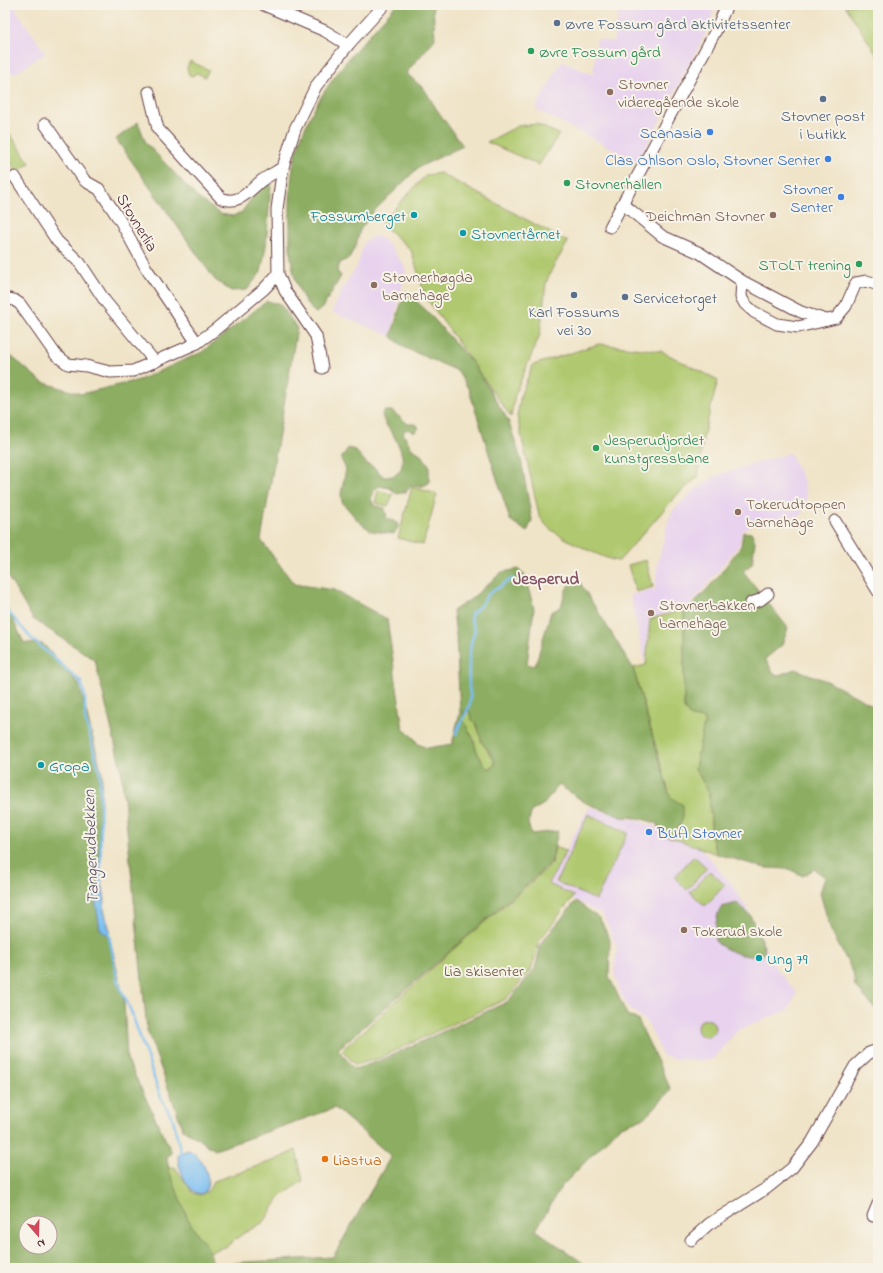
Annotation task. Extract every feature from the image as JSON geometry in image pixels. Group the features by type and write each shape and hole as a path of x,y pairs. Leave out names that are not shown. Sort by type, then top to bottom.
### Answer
{"street":[{"path":"264,5 326,31 348,45"},
{"path":"322,368 316,336 285,291 278,274 277,209 283,167 295,129 313,92 348,45 384,5"},
{"path":"610,227 715,32 727,5"},
{"path":"149,92 158,129 221,198 231,201 240,199 262,180 283,167"},
{"name":"Stovnerlia","path":"45,124 85,181 98,190 121,222 146,268 197,343"},
{"path":"15,177 57,241 80,263 106,301 155,362"},
{"path":"623,204 662,236 700,253 742,281 802,312 828,321"},
{"path":"5,298 14,300 20,304 56,355 68,364 86,366 110,372 133,371 197,343 264,289 278,274"},
{"path":"742,281 741,297 745,304 754,312 777,324 798,327 836,318 846,306 856,283 867,282 878,285"},
{"path":"835,521 878,591"},
{"path":"751,603 760,600 768,594"},
{"path":"691,1240 709,1224 767,1188 792,1168 812,1142 855,1066 869,1053 878,1050"},
{"path":"873,1216 878,1204"}],"shaded area":[{"path":"5,5 13,5 45,53 14,74 5,67"},
{"name":"Stovner videregående skole","path":"620,5 715,5 710,25 638,162 535,109 562,61 593,75 597,39 613,42"},
{"name":"Stovnerhøgda barnehage","path":"374,236 380,237 388,244 403,264 406,271 390,336 332,312 342,289 357,267 364,242"},
{"name":"Tokerudtoppen barnehage","path":"790,453 804,482 807,500 801,516 760,521 742,531 739,545 689,607 649,618 645,663 630,595 655,589 658,562 669,518 675,508 695,490 715,476"},
{"name":"Tokerud skole","path":"589,807 655,826 664,834 694,833 701,849 732,885 746,906 774,966 797,993 788,1010 738,1030 713,1059 706,1061 674,1059 663,1056 648,1023 628,1007 621,994 614,972 617,948 603,915 547,885"}],"green space":[{"path":"396,5 433,5 435,39 406,73 425,90 437,110 463,146 419,167 374,211 360,230 356,245 349,258 340,263 337,271 341,276 323,307 316,313 303,298 295,278 290,246 291,185 293,167 299,143 308,120 333,79"},
{"path":"845,5 878,5 878,57"},
{"path":"190,61 209,70 205,77 197,73 192,76 189,75 187,68"},
{"path":"138,122 146,143 197,197 220,214 233,216 242,212 255,193 269,181 271,184 266,246 261,272 247,290 231,291 215,280 116,139"},
{"path":"536,124 559,134 539,165 487,142 518,126"},
{"path":"5,127 30,163 17,172 5,154"},
{"path":"440,173 568,242 552,269 546,283 540,335 515,394 511,417 425,296 411,250 381,223 426,175"},
{"path":"405,291 427,311 475,366 508,420 521,459 532,520 527,532 510,520 469,390 458,371 405,348 391,336"},
{"path":"267,301 280,304 297,328 261,540 294,584 334,590 387,619 403,729 414,738 418,744 427,748 452,744 460,712 456,635 453,611 471,599 502,572 519,569 524,574 534,608 527,664 535,666 551,612 561,607 564,594 568,587 574,582 579,581 633,668 670,797 683,805 682,819 677,829 670,837 663,836 656,823 639,818 621,817 586,803 559,785 544,804 532,811 528,823 531,834 558,831 551,863 338,1049 354,1069 379,1061 507,1002 535,969 541,943 576,901 600,919 610,940 609,976 627,1015 638,1020 671,1090 646,1117 619,1127 561,1187 536,1230 590,1268 234,1268 231,1263 333,1257 391,1156 335,1108 215,1150 183,1129 147,1030 121,769 95,660 33,619 5,572 5,351 42,382 81,394 139,380 202,352","holes":["468,708 472,720 477,726 482,742 492,755 495,764 489,769 484,765 477,752 473,738 463,720 464,711"]},
{"path":"599,344 661,351 718,380 703,438 698,477 677,495 619,561 594,553 554,532 539,515 517,416 521,394 533,365"},
{"path":"384,411 392,411 408,424 416,424 419,428 415,432 407,429 403,433 412,449 421,454 429,465 429,483 423,486 411,486 406,492 397,494 390,488 379,486 374,491 371,499 374,506 385,508 387,519 395,521 399,525 394,534 371,531 358,521 342,502 341,494 346,469 341,459 348,448 355,450 367,464 375,468 384,477 392,476 398,473 401,469 401,451 384,420 382,413"},
{"path":"412,487 437,494 423,545 398,538"},
{"path":"378,490 393,495 388,506 375,503"},
{"path":"743,532 752,533 755,542 752,564 743,571 788,628 782,645 765,659 776,676 795,669 827,681 878,708 878,1012 855,986 853,972 831,931 820,893 825,877 814,869 803,876 789,869 765,868 717,854 712,839 709,793 695,768 705,719 691,717 684,708 684,610 689,609 717,578 741,546"},
{"path":"646,560 653,587 636,592 628,565"},
{"path":"5,603 24,643 43,644 79,684 102,774 98,887 124,1000 127,1059 172,1153 167,1157 169,1171 188,1219 197,1234 207,1246 215,1268 5,1268"},
{"path":"684,610 684,708 691,717 705,719 695,768 709,793 712,839 717,854 670,837 679,827 633,668 646,665 650,619"},
{"path":"468,708 471,717 479,728 481,741 494,760 495,764 489,769 484,765 477,752 473,738 463,720 464,711"},
{"path":"588,814 628,833 596,900 556,882"},
{"name":"Lia skisenter","path":"555,847 566,851 549,884 574,896 539,941 532,968 506,999 377,1059 355,1065 342,1050 458,945 552,864"},
{"path":"694,856 707,868 687,890 674,877"},
{"path":"710,871 725,885 705,906 690,892"},
{"path":"737,903 750,915 764,947 765,951 762,956 756,957 737,953 719,945 715,941 718,913 722,907"},
{"path":"706,1019 712,1022 715,1028 712,1034 706,1037 700,1034 697,1028 700,1022"},
{"path":"296,1150 303,1181 280,1197 264,1222 244,1233 227,1246 204,1254 181,1204 167,1168 175,1167 193,1193 200,1195 208,1191 214,1181 275,1160"}],"water":[{"path":"103,887 105,900 104,910 110,931 108,935 100,929 94,893 95,888"},
{"path":"189,1150 199,1158 205,1168 208,1178 205,1192 200,1194 193,1191 186,1182 179,1166 178,1156 182,1152"}],"waterway":[{"path":"456,734 468,710 470,699 469,658 475,631 471,614 481,605 488,594 513,578"},
{"name":"Tangerudbekken","path":"5,608 32,639 81,682 85,697 85,718 100,773 101,891"},
{"name":"Tangerudbekken","path":"108,931 118,982 131,1011 161,1098 173,1119 181,1154"}],"place":[{"name":"Øvre Fossum gård aktivitetssenter","path":"557,23"},
{"name":"Øvre Fossum gård","path":"531,51"},
{"name":"Stovner videregående skole","path":"610,92"},
{"name":"Stovner post i butikk","path":"823,99"},
{"name":"Scanasia","path":"710,132"},
{"name":"Clas Ohlson Oslo, Stovner Senter","path":"828,159"},
{"name":"Stovnerhallen","path":"567,183"},
{"name":"Stovner Senter","path":"841,197"},
{"name":"Fossumberget","path":"414,215"},
{"name":"Deichman Stovner","path":"773,215"},
{"name":"Stovnertårnet","path":"463,233"},
{"name":"STOLT trening","path":"859,264"},
{"name":"Stovnerhøgda barnehage","path":"374,285"},
{"name":"Karl Fossums vei 30","path":"574,295"},
{"name":"Servicetorget","path":"625,297"},
{"name":"Jesperudjordet kunstgressbane","path":"596,448"},
{"name":"Tokerudtoppen barnehage","path":"738,512"},
{"name":"Stovnerbakken barnehage","path":"651,613"},
{"name":"Gropa","path":"41,765"},
{"name":"BUA Stovner","path":"649,832"},
{"name":"Tokerud skole","path":"684,930"},
{"name":"Ung 79","path":"759,958"},
{"name":"Liastua","path":"325,1159"}],"district":[{"name":"Jesperud","path":"546,578"}]}
